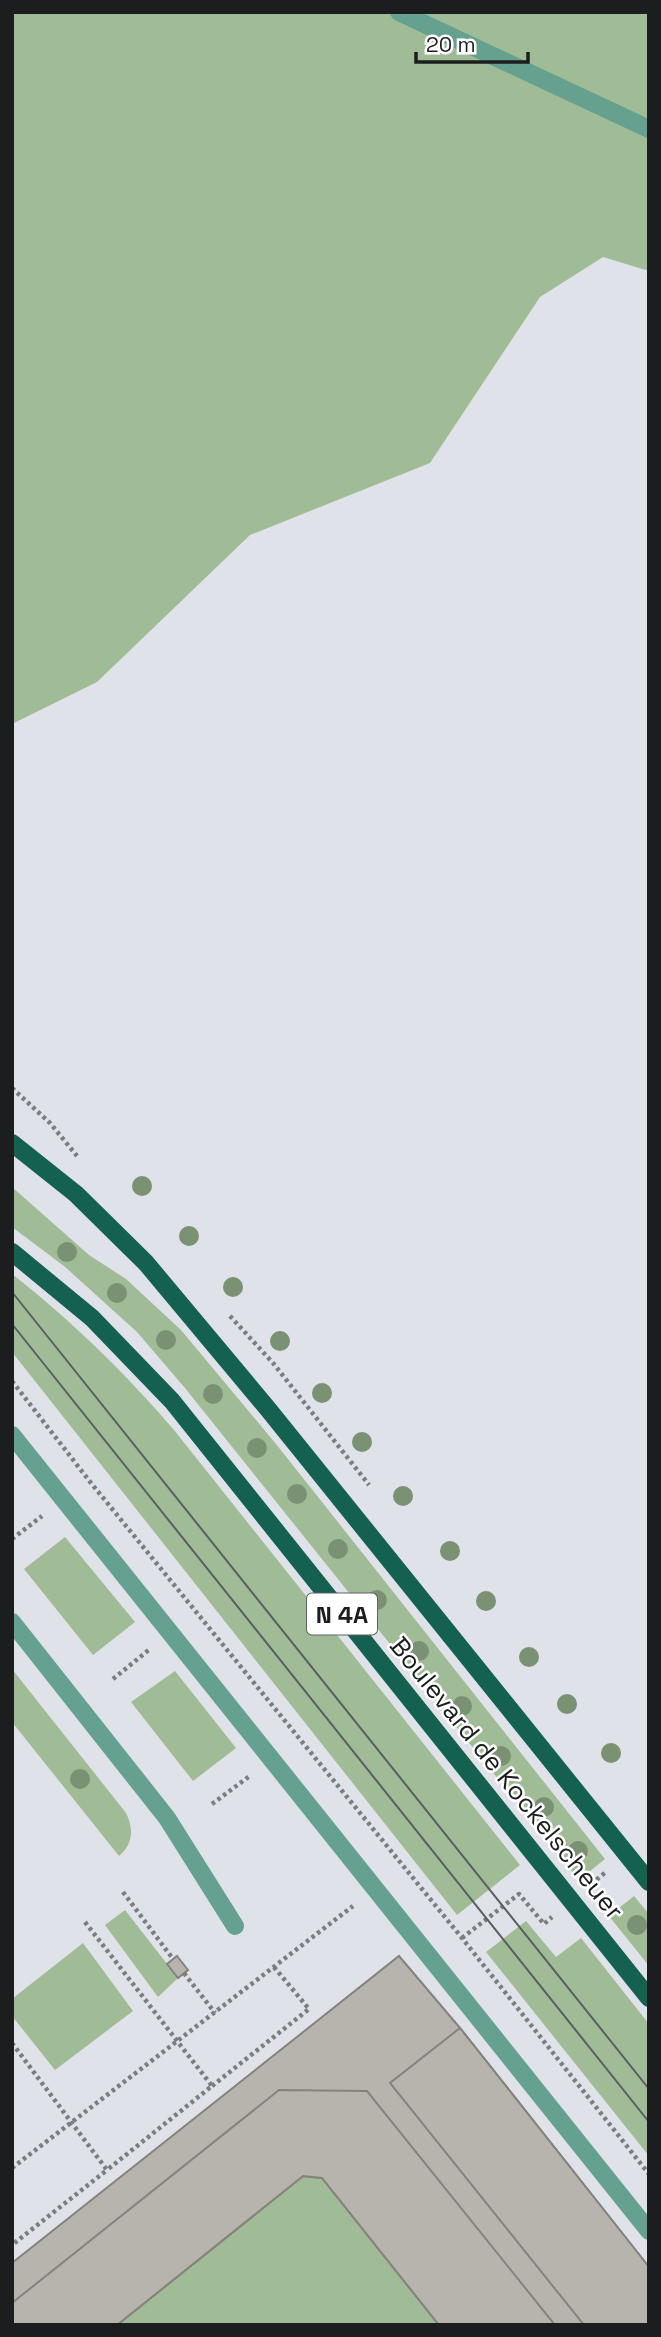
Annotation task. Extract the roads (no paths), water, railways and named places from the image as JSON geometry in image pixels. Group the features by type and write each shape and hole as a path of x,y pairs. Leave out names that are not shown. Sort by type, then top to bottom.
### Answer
{"main road":[{"name":"Boulevard de Kockelscheuer","path":"12,1143 76,1194 146,1263 268,1409 649,1882"},
{"name":"Boulevard de Kockelscheuer","path":"12,1252 92,1318 172,1401 649,1998"}],"street":[{"path":"399,12 649,129"},
{"path":"12,1436 649,2231"},
{"path":"12,1622 167,1818 235,1926"}],"tram line":[{"path":"12,1292 649,2089"},
{"path":"12,1324 649,2122"}]}
